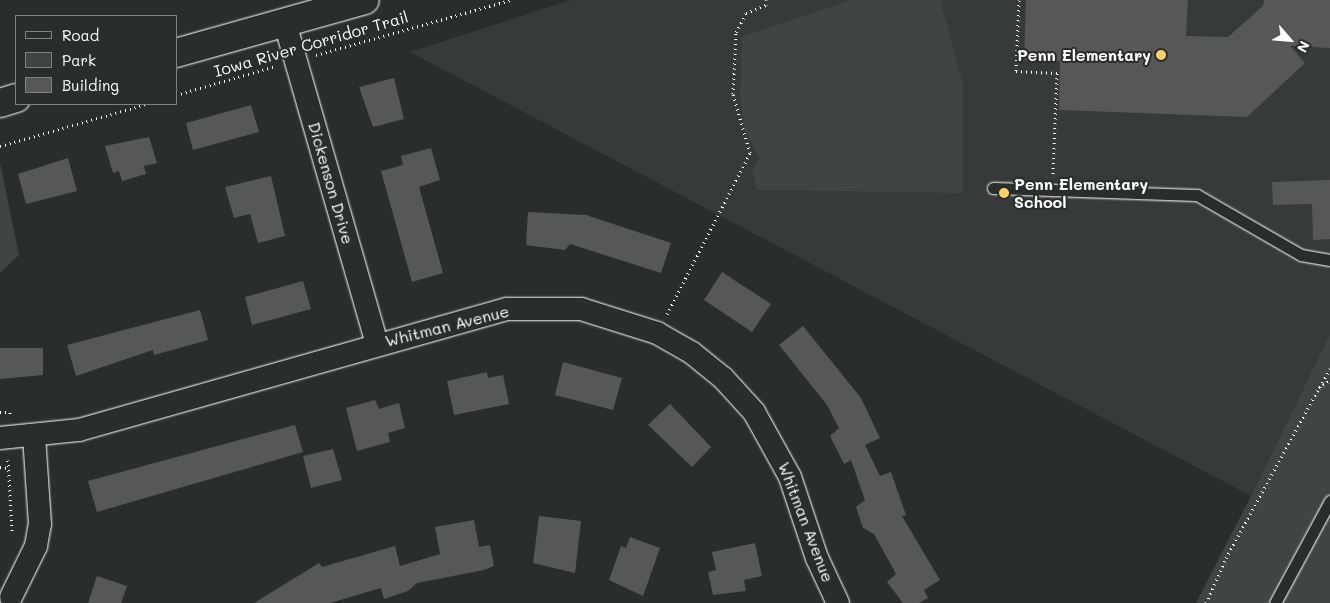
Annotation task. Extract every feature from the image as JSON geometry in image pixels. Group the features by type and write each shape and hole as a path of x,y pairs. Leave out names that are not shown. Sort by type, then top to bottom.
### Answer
{"main road":[{"path":"178,52 364,0"},
{"path":"0,102 15,98"}],"street":[{"name":"Dickenson Drive","path":"286,23 377,344"},
{"name":"Whitman Avenue","path":"4,446 34,437 79,430 377,344 507,309 547,306 620,318 657,333 723,378 754,412 790,477 817,558 837,603"},
{"path":"11,597 36,546 40,524 34,437"}],"lane":[{"path":"993,188 1052,193 1197,195 1301,255 1330,260"},
{"path":"1275,603 1330,501"}],"path":[{"name":"Iowa River Corridor Trail","path":"178,94 510,0"},
{"path":"657,333 750,153 733,94 736,32 746,13 766,5 766,0"},
{"path":"1019,0 1016,71 1057,73 1052,193"},
{"path":"0,146 143,105"},
{"path":"1206,603 1226,558 1330,368"},
{"path":"1319,388 1330,380"},
{"path":"4,446 8,468 12,531"},
{"path":"0,467 8,468"}],"shaded area":[{"name":"Penn Elementary School","path":"571,0 1330,0 1330,334 1251,496 410,52"}],"green space":[{"path":"852,0 940,0 963,85 963,193 757,190 752,170 760,159 745,130 740,97 742,37"},
{"path":"0,163 19,255 0,273"},
{"path":"1330,334 1330,603 1196,603 1251,496"}],"building":[{"name":"Penn Elementary","path":"1026,0 1188,0 1186,36 1228,37 1263,6 1264,0 1330,0 1330,48 1290,46 1305,63 1247,117 1059,110 1060,61 1024,60"},
{"path":"394,78 404,119 373,127 359,87"},
{"path":"251,105 259,132 193,150 186,123"},
{"path":"149,137 157,163 144,166 146,174 122,181 119,171 113,173 105,146"},
{"path":"431,148 440,180 419,187 443,273 412,282 381,171 403,165 401,156"},
{"path":"68,158 77,191 26,204 18,174"},
{"path":"271,176 285,236 258,243 250,214 234,218 225,187"},
{"path":"1330,180 1330,239 1313,240 1312,204 1273,205 1272,182"},
{"path":"528,212 586,215 671,243 661,273 570,244 565,250 526,245"},
{"path":"722,272 771,304 752,332 704,300"},
{"path":"303,281 311,309 252,325 245,297"},
{"path":"200,310 208,340 154,355 153,350 76,376 67,345"},
{"path":"803,326 861,398 880,438 865,445 880,476 891,472 906,515 902,516 940,580 924,590 928,598 919,603 903,603 887,582 896,574 874,534 863,528 856,507 865,500 851,460 844,464 830,436 839,428 827,405 779,345"},
{"path":"0,348 43,348 43,375 0,379"},
{"path":"563,362 622,378 613,410 555,395"},
{"path":"487,372 488,378 503,375 509,404 454,415 447,381"},
{"path":"375,400 379,409 399,403 405,428 388,433 390,442 357,451 346,408"},
{"path":"670,404 711,447 692,467 648,425"},
{"path":"295,425 303,452 97,512 88,481"},
{"path":"333,449 342,480 311,488 303,456"},
{"path":"539,516 581,521 575,573 533,563"},
{"path":"474,520 479,547 490,545 494,566 484,570 417,583 408,591 384,599 381,588 330,603 254,603 319,563 322,567 395,546 400,566 440,554 435,527"},
{"path":"630,537 660,548 643,596 609,580 621,546 626,548"},
{"path":"755,543 762,576 744,580 746,591 713,595 708,572 716,570 712,552"},
{"path":"97,576 127,586 121,603 88,603"}],"place":[{"name":"Penn Elementary","path":"1161,55"},
{"name":"Penn Elementary School","path":"1004,193"}]}
